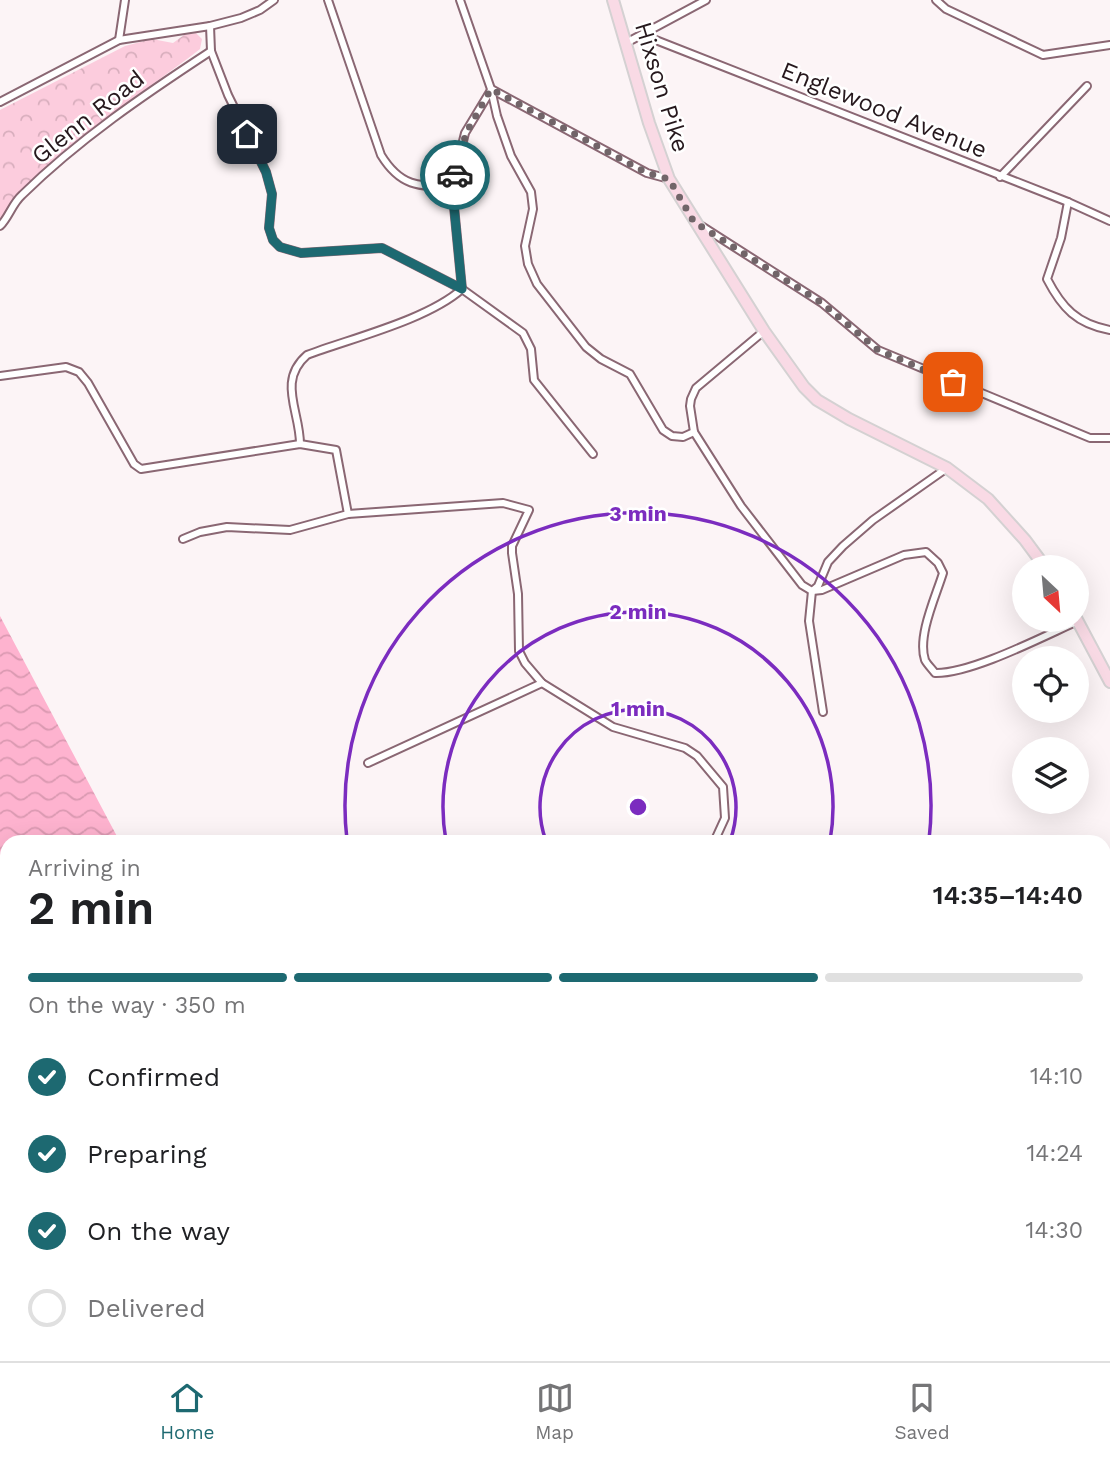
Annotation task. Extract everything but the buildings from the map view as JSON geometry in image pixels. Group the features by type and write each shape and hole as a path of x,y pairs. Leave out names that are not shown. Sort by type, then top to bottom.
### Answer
{"main road":[{"name":"Hixson Pike","path":"613,0 649,123 669,179 764,331 804,387 817,400 849,419 947,468 988,499 1036,555"},
{"path":"1083,632 1110,682"}],"street":[{"path":"119,40 125,0"},
{"path":"0,102 119,40 210,26 241,18 274,0"},
{"path":"328,0 381,155 390,170 402,179 424,187 452,186"},
{"path":"460,0 511,156 531,192 533,201 525,246 528,264 537,284 586,347 601,359 630,374 646,397 663,430 672,436 684,437 694,432"},
{"path":"626,43 706,0"},
{"path":"936,0 946,9 1044,55 1110,46"},
{"path":"210,26 211,51 228,96 266,172 272,194 269,228 273,240 280,247 301,253 382,248 462,289 523,333 531,349 534,380 593,454"},
{"name":"Englewood Avenue","path":"643,35 1068,202 1110,221"},
{"name":"Glenn Road","path":"0,226 19,198 75,147 125,108 211,51"},
{"path":"1000,177 1087,86"},
{"path":"462,289 452,186 466,133 491,89"},
{"path":"491,89 647,173 669,179"},
{"path":"1068,202 1061,238 1047,279 1057,299 1069,312 1090,326 1110,330"},
{"path":"694,222 822,303 878,350 1090,438 1110,439"},
{"path":"300,444 292,394 292,377 296,364 307,355 419,315 449,300 462,289"},
{"path":"764,331 696,388 690,406 694,432 741,506 802,585 812,591 822,590 904,555 926,552 943,573 927,623 924,647 926,661 935,673 948,673 978,664 1050,632"},
{"path":"0,376 66,367 79,372 134,464 141,469 300,444 336,450 348,514"},
{"path":"823,712 808,621 812,591 818,586 828,562 843,546 873,520 947,468"},
{"path":"183,539 200,532 227,527 289,530 348,514 503,503 529,509 512,546 518,594 519,651 524,663 542,683 613,727 685,748 697,756 723,787 725,818 717,835"},
{"path":"368,763 542,683"}],"green space":[{"path":"196,33 202,39 200,49 67,148 42,170 0,219 0,110 125,46 152,39 173,43 184,35"}],"water":[{"path":"0,616 116,835 0,835"}],"way so far":[{"path":"455,175 466,133 491,89 647,173 669,179 694,222 822,303 878,350 953,382"}],"route":[{"path":"247,134 266,172 272,194 269,228 273,240 280,247 301,253 382,248 462,289 452,186 455,175"}]}
